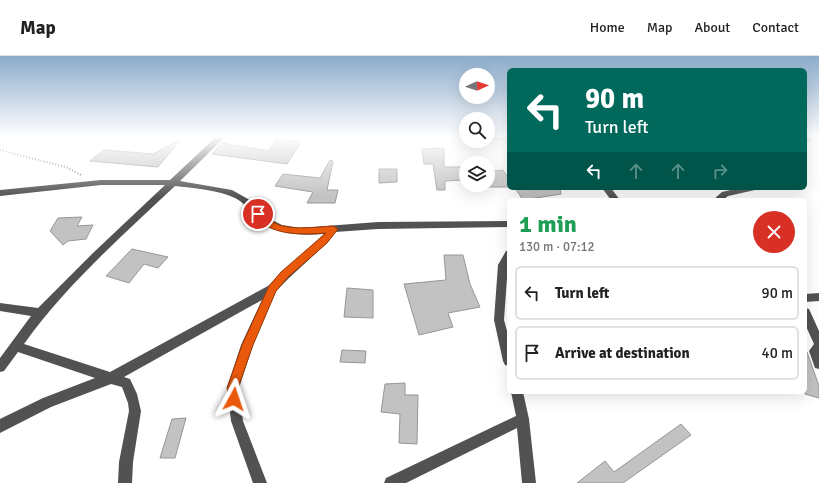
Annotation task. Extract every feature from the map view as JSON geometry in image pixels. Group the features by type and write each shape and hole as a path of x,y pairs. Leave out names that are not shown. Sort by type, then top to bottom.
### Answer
{"street":[{"path":"0,367 40,313 96,256 200,157"},
{"path":"0,193 97,183 174,182 227,192 242,197 267,223 279,228 310,231 396,225 507,224"},
{"path":"608,190 614,198"},
{"path":"725,194 743,190"},
{"path":"260,483 237,421 233,388 248,345 272,289 284,275 324,241 333,229"},
{"path":"507,259 504,266 499,320 507,346"},
{"path":"0,427 8,421 47,402 112,378 272,289"},
{"path":"807,298 819,297"},
{"path":"0,307 40,313"},
{"path":"807,317 819,344 815,351 819,364"},
{"path":"15,346 126,383 134,397 136,415 126,455 125,483"},
{"path":"516,394 523,420 529,483"},
{"path":"391,483 523,420"}],"path":[{"path":"25,157 66,168 97,183"}],"building":[{"path":"95,157 166,157 158,167 90,161"},
{"path":"234,157 292,157 287,164"},
{"path":"423,157 444,157 444,167 459,167 459,180 445,181 445,190 437,190 433,164 424,164"},
{"path":"330,160 333,161 327,190 338,190 335,203 307,203 313,192 275,186 283,174 320,178"},
{"path":"379,169 397,169 397,182 379,183"},
{"path":"503,170 507,176 507,187 495,187 495,171"},
{"path":"516,190 560,190 561,194 536,198 522,198"},
{"path":"82,217 77,226 93,225 86,239 68,241 63,245 50,231 58,218"},
{"path":"132,249 168,257 158,268 144,264 129,283 106,276"},
{"path":"444,255 463,255 470,284 480,307 448,313 453,327 419,335 404,284 446,280"},
{"path":"347,288 373,290 373,318 344,317"},
{"path":"342,350 366,351 365,363 340,362"},
{"path":"807,352 819,386 819,398 805,394 807,394"},
{"path":"405,383 405,395 418,395 417,444 399,443 400,414 381,412 385,384"},
{"path":"186,418 175,458 160,458 172,419"},
{"path":"681,424 691,435 623,483 577,483 605,461 614,472"}],"route":[{"path":"234,399 233,388 248,345 272,289 298,262 324,241 333,229 293,231 279,228 267,223 258,214"}]}
